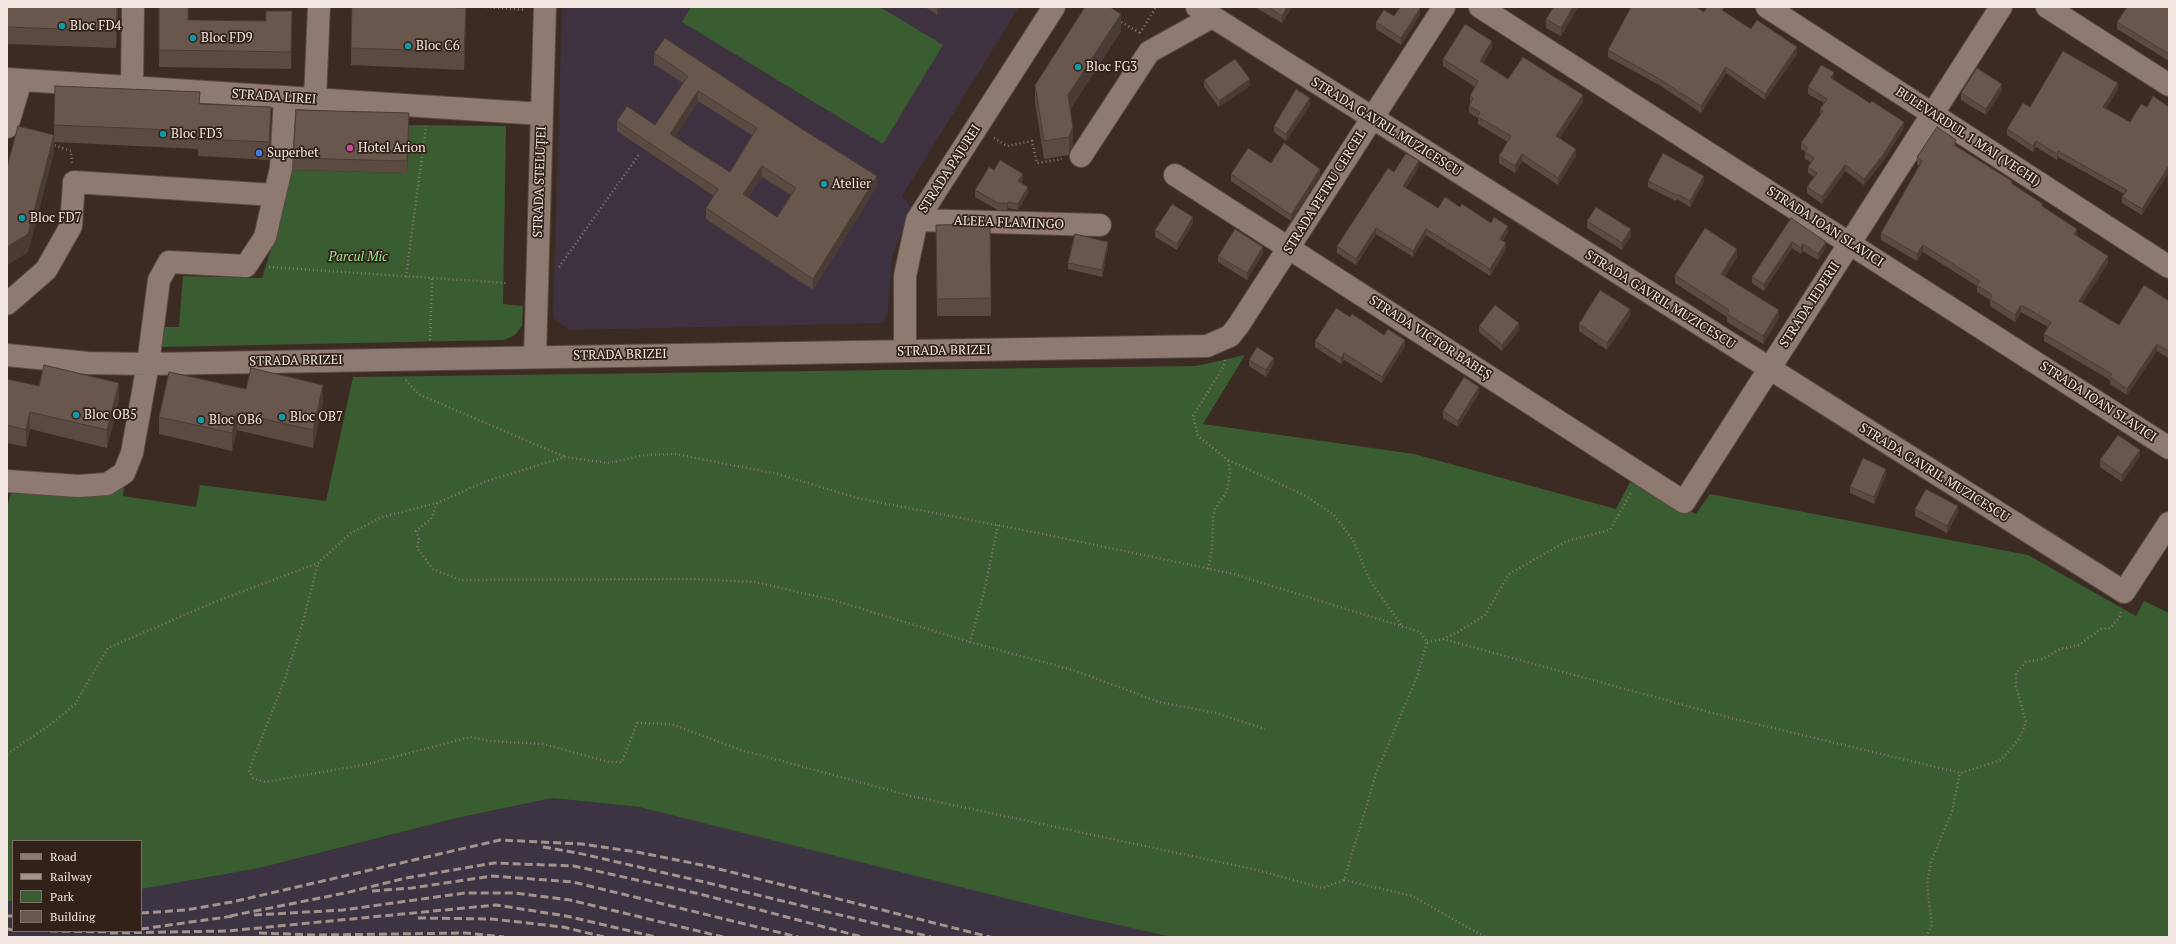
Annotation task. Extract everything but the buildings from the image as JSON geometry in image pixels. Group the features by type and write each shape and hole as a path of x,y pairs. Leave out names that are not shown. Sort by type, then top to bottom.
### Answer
{"street":[{"path":"132,87 134,7"},
{"path":"315,99 320,7"},
{"name":"STRADA PAJUREI","path":"905,351 905,276 917,220 1054,7"},
{"name":"STRADA PETRU CERCEL","path":"1230,336 1290,248 1444,7"},
{"name":"STRADA IOAN SLAVICI","path":"1480,7 2169,448"},
{"name":"BULEVARDUL 1 MAI (VECHI)","path":"1767,7 2169,267"},
{"name":"STRADA IEDERII","path":"1684,502 2001,7"},
{"path":"2048,7 2169,85"},
{"name":"STRADA STELUȚEI","path":"535,357 542,114 538,8"},
{"path":"1081,156 1149,52 1204,12"},
{"name":"STRADA GAVRIL MUZICESCU","path":"1204,12 2124,592"},
{"path":"7,127 14,79"},
{"name":"STRADA LIREI","path":"14,79 542,114"},
{"path":"7,481 78,486 107,484 124,473 132,454 148,364 159,280 168,262 246,266 265,237 281,168 285,97"},
{"name":"STRADA VICTOR BABEȘ","path":"1175,176 1290,248 1684,502"},
{"path":"7,304 46,270 71,226 74,182 274,195"},
{"name":"ALEEA FLAMINGO","path":"917,220 1100,225"},
{"name":"STRADA BRIZEI","path":"7,355 88,363 148,364 905,351 1191,348 1207,346 1230,336"},
{"path":"2124,592 2169,522"}],"path":[{"path":"486,7 538,8"},
{"path":"1115,18 1140,33"},
{"path":"406,277 429,107"},
{"path":"977,128 1007,146 1032,141 1037,163 1081,156"},
{"path":"50,144 71,151 74,182"},
{"path":"555,273 640,153"},
{"path":"246,266 506,283"},
{"path":"429,344 432,278"},
{"path":"1225,358 1224,366 1193,416 1198,436 1228,460 1306,496 1334,515 1353,540 1370,581 1402,626"},
{"path":"388,360 418,394 565,457 608,463 645,455 675,454 778,474 857,498 998,525 1234,574 1420,632 1427,642"},
{"path":"7,754 50,725 75,704 108,648 212,603 318,562 351,533 382,517 437,503 484,482 565,457"},
{"path":"1208,569 1212,550 1213,518 1215,509 1227,491 1230,473 1228,460"},
{"path":"1427,642 1443,639 1458,632 1485,615 1509,574 1567,540 1610,530 1641,475"},
{"path":"437,503 431,519 416,531 419,539 417,548 433,569 460,580 693,579 755,582 833,600 970,642 1076,671 1159,702 1216,713 1265,729"},
{"path":"970,642 984,592 998,525"},
{"path":"318,562 303,622 286,676 249,770 253,778 265,782 368,764 470,738 489,741 543,744 604,761 622,762 637,723 671,724 741,750 911,796 1257,870 1322,888 1344,880 1412,896 1485,937"},
{"path":"1443,639 1731,718 1960,773 2001,760 2018,739 2026,722 2016,686 2016,674 2026,662 2043,659 2060,649 2079,645 2101,629 2110,628 2120,618 2125,601 2124,592"},
{"path":"1344,880 1377,771 1417,677 1427,642"},
{"path":"1926,937 1932,924 1927,885 1931,862 1952,811 1960,773"}],"shaded area":[{"path":"562,7 1019,7 902,196 911,207 892,257 888,312 883,323 570,330 553,318"},
{"path":"552,798 639,807 1172,937 7,937 7,868 12,866 12,932 142,932 142,841 383,837 457,818"}],"green space":[{"path":"691,7 880,7 943,45 883,144 682,22"},
{"name":"Parcul Mic","path":"409,125 506,126 503,304 523,306 522,326 515,335 504,340 161,347 162,327 179,327 183,276 262,278 276,234 291,170 407,173"},
{"path":"1245,355 1203,424 1414,454 1616,509 1630,482 1696,514 1710,494 2028,555 2136,616 2144,601 2169,613 2169,937 1172,937 1069,914 639,807 552,798 457,818 259,868 142,889 142,840 12,840 12,901 7,901 7,507 13,486 125,479 123,496 196,507 200,485 326,501 353,377 1196,366"}],"railway":[{"path":"142,913 186,910 232,902 500,840 582,844 637,852 707,866 990,937"},
{"path":"543,847 578,853 704,882 931,937"},
{"path":"230,916 345,893 406,878 494,863 574,866 700,894 862,937"},
{"path":"372,891 412,888 492,876 573,882 798,937"},
{"path":"254,915 343,910 465,893 515,893 570,900 723,937"},
{"path":"110,933 227,931 496,905 566,916 656,937"},
{"path":"7,916 12,916"},
{"path":"142,929 234,916"},
{"path":"418,918 492,919 563,927 604,937"},
{"path":"7,929 12,930"},
{"path":"259,933 317,935 466,933 504,937"}],"place":[{"name":"Bloc FD4","path":"62,26"},
{"name":"Bloc FD9","path":"193,38"},
{"name":"Bloc C6","path":"408,46"},
{"name":"Bloc FG3","path":"1078,67"},
{"name":"Bloc FD3","path":"163,134"},
{"name":"Hotel Arion","path":"350,148"},
{"name":"Superbet","path":"259,153"},
{"name":"Atelier","path":"824,184"},
{"name":"Bloc FD7","path":"22,218"},
{"name":"Bloc OB5","path":"76,415"},
{"name":"Bloc OB7","path":"282,417"},
{"name":"Bloc OB6","path":"201,420"}]}
